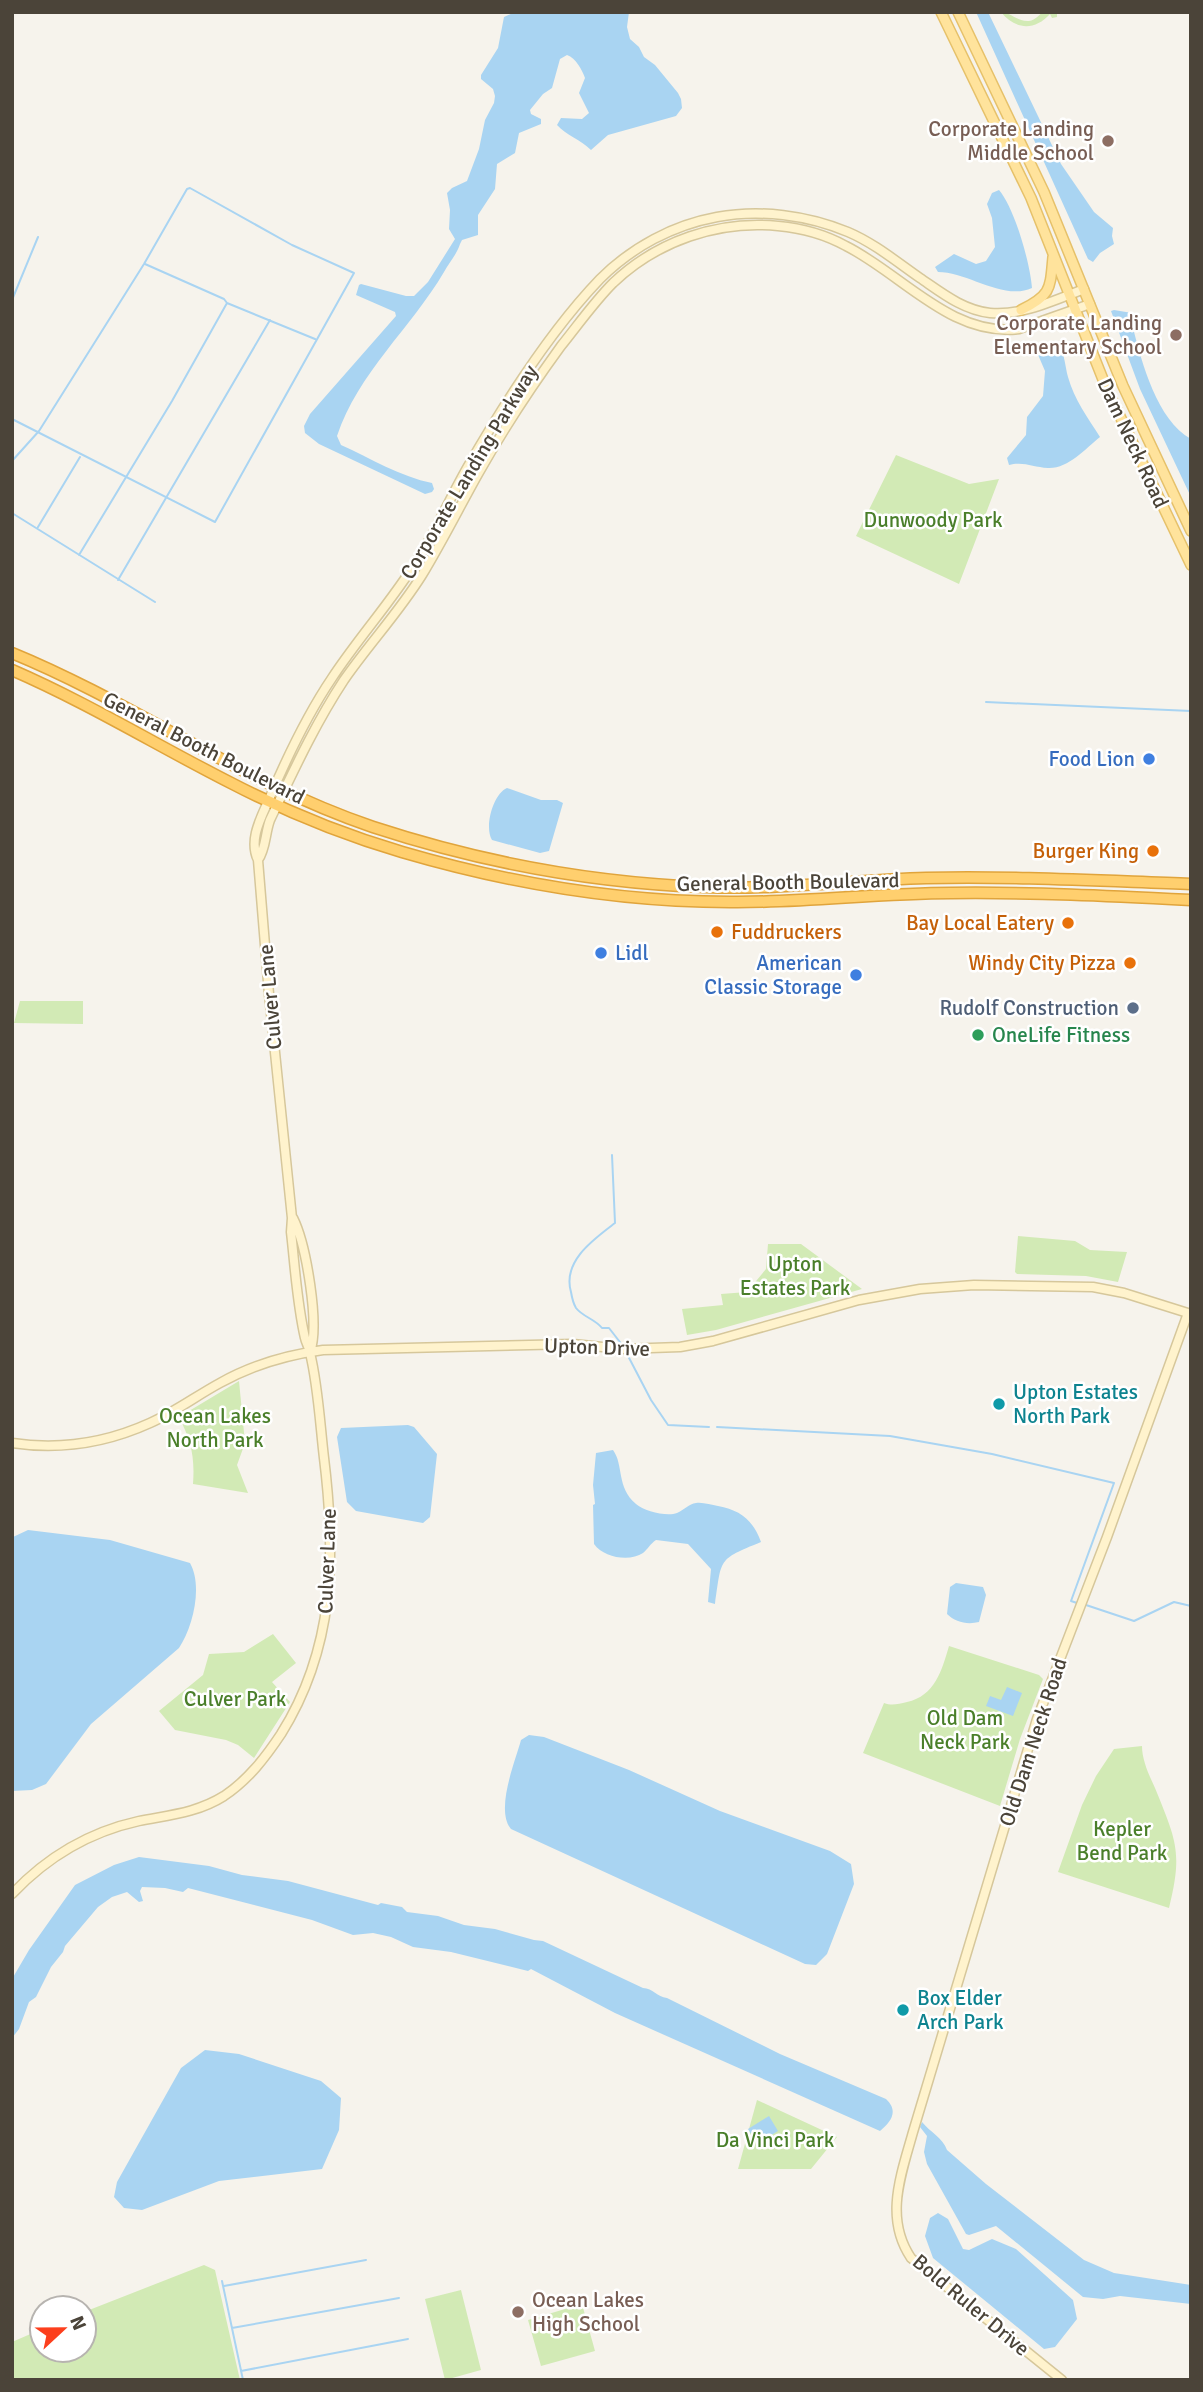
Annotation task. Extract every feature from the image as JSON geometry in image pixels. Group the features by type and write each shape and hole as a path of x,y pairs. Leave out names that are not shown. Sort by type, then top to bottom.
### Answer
{"highway":[{"name":"General Booth Boulevard","path":"12,653 58,673 224,763 350,819 438,846 513,864 609,880 706,887 767,887 976,877 1191,884"},
{"name":"General Booth Boulevard","path":"12,670 86,705 232,784 368,841 464,869 563,889 609,895 729,902 948,893 1191,900"}],"main road":[{"name":"Dam Neck Road","path":"941,12 1031,198 1119,415 1191,565"},
{"name":"Dam Neck Road","path":"958,12 1044,192 1128,398 1191,531"},
{"path":"1021,310 1048,290 1052,280 1054,255"}],"street":[{"name":"Corporate Landing Parkway","path":"273,803 292,747 322,693 399,588 496,420 534,363 598,281 625,257 670,231 701,220 734,215 779,215 824,224 864,241 940,292 968,307 993,313 1021,310 1084,289"},
{"name":"Corporate Landing Parkway","path":"279,789 333,698 421,577 506,427 544,370 597,300 628,270 655,252 701,232 731,227 781,226 832,239 869,259 945,312 979,326 1019,329 1090,304"},
{"path":"534,363 544,370"},
{"path":"459,483 470,488"},
{"name":"Culver Lane","path":"12,1894 49,1860 94,1835 132,1823 185,1814 222,1797 238,1786 258,1766 293,1713 311,1673 323,1631 329,1596 330,1510 310,1352 314,1335 306,1263 292,1218 258,860 254,850 257,830 273,803"},
{"name":"Upton Drive","path":"12,1443 66,1445 117,1436 169,1414 250,1368 283,1357 310,1352 573,1344 639,1350 680,1347 713,1341 859,1300 920,1289 974,1285 1093,1287 1124,1293 1189,1313"},
{"name":"Old Dam Neck Road","path":"900,2178 1037,1719 1189,1313"},
{"name":"Bold Ruler Drive","path":"900,2178 897,2227 911,2258 1062,2380"}],"green space":[{"path":"1001,12 1025,21 1046,12 1057,12 1057,17 1052,18 1050,14 1032,26 1025,26 1012,22"},
{"name":"Dunwoody Park","path":"896,455 969,484 999,479 959,584 856,536"},
{"path":"20,1001 83,1001 83,1024 14,1023"},
{"path":"1018,1236 1075,1241 1090,1250 1127,1252 1118,1282 1086,1276 1017,1274"},
{"name":"Upton Estates Park","path":"768,1244 801,1244 862,1289 716,1330 687,1335 682,1309 723,1305 721,1294 747,1292 766,1269"},
{"name":"Ocean Lakes North Park","path":"239,1381 245,1443 237,1465 248,1493 193,1484 191,1449 179,1417"},
{"name":"Culver Park","path":"273,1634 296,1663 272,1682 290,1702 254,1758 238,1745 226,1740 175,1730 159,1711 203,1675 209,1654 244,1652"},
{"name":"Old Dam Neck Park","path":"949,1646 1039,1675 1043,1679 1020,1739 1000,1806 863,1753 884,1703 892,1705 917,1699 931,1688 940,1673"},
{"name":"Kepler Bend Park","path":"1142,1746 1146,1767 1175,1846 1176,1873 1169,1908 1058,1872 1082,1805 1096,1776 1114,1749"},
{"name":"Da Vinci Park","path":"757,2100 837,2137 811,2169 738,2169"},
{"path":"204,2265 215,2270 240,2380 12,2380 12,2342 28,2335 28,2364 98,2364 98,2307"},
{"path":"461,2290 481,2370 445,2380 425,2299"},
{"path":"582,2304 595,2351 541,2366 528,2320"}],"water":[{"path":"515,12 629,12 627,27 630,39 678,93 682,108 676,116 608,135 591,150 557,125 561,118 582,119 589,113 579,93 585,78 580,68 567,55 560,59 552,88 543,94 530,110 531,114 541,119 541,124 519,133 515,153 497,164 495,189 478,215 478,235 462,240 431,293 371,371 346,413 337,436 341,445 397,472 432,483 434,489 425,494 319,444 305,433 304,426 310,414 396,316 395,312 356,295 359,285 414,296 428,282 455,239 449,229 447,193 467,181 495,96 493,89 481,79 481,75 498,48 504,17"},
{"path":"976,12 988,12 1061,164 1094,212 1113,228 1114,244 1100,253 1093,262 1088,259"},
{"path":"999,190 1011,210 1021,237 1032,288 1021,291 997,289 961,276 938,272 935,267 954,254 976,264 986,261 995,247 992,218 987,204 992,193"},
{"path":"1111,311 1138,314 1140,321 1133,328 1153,390 1169,419 1191,439 1191,497 1140,389"},
{"path":"1045,342 1059,345 1074,393 1100,437 1062,465 1048,468 1024,464 1009,465 1007,458 1026,435 1027,417 1043,396 1045,371 1036,350"},
{"path":"507,788 541,800 557,800 563,803 549,851 540,853 492,840 489,827 491,811 502,791"},
{"path":"414,1427 437,1454 430,1517 423,1523 356,1511 347,1502 337,1437 341,1428"},
{"path":"613,1450 626,1490 640,1507 656,1513 673,1514 693,1504 707,1504 739,1513 754,1528 761,1542 736,1553 724,1562 715,1604 708,1602 711,1569 688,1544 656,1540 638,1556 624,1558 604,1553 594,1544 593,1485 596,1453"},
{"path":"28,1530 110,1540 190,1563 194,1572 196,1594 192,1618 179,1648 91,1724 46,1784 32,1790 12,1791 12,1542 13,1537"},
{"path":"956,1583 983,1587 986,1595 979,1622 962,1622 947,1614 950,1587"},
{"path":"1007,1687 1022,1693 1013,1716 986,1706 990,1696 1001,1700"},
{"path":"529,1735 544,1737 629,1770 720,1811 830,1851 851,1864 854,1884 827,1954 816,1965 805,1964 511,1829 505,1810 508,1786 521,1740"},
{"path":"139,1857 209,1866 242,1875 288,1881 378,1905 381,1903 402,1907 407,1912 438,1916 464,1925 495,1929 543,1941 650,1989 780,2054 886,2099 892,2108 892,2116 880,2131 615,2013 531,1969 528,1971 451,1952 413,1947 391,1937 373,1933 353,1935 312,1920 188,1888 183,1892 142,1887 140,1891 143,1901 139,1902 127,1892 112,1897 98,1907 51,1967 36,1997 29,2002 19,2029 12,2038 12,1979 29,1950 75,1885 114,1865"},
{"path":"205,2050 239,2054 321,2081 341,2098 339,2130 322,2169 219,2181 142,2210 124,2208 114,2197 117,2182 181,2068"},
{"path":"769,2116 778,2131 757,2144 748,2129"},
{"path":"922,2122 947,2150 986,2184 1084,2260 1114,2273 1191,2285 1191,2304 1120,2296 1103,2299 1083,2297 996,2226 966,2234 927,2164 924,2152 927,2136 920,2127"},
{"path":"938,2213 948,2219 963,2249 969,2250 992,2239 1016,2249 1073,2300 1077,2319 1055,2347 1044,2349 933,2258 925,2236 930,2218"}],"waterway":[{"path":"12,419 215,522 354,273 292,245 190,188 187,189 144,264 39,431 12,461"},
{"path":"12,300 38,237"},
{"path":"145,264 224,299 227,303 315,339"},
{"path":"79,555 172,401 227,303"},
{"path":"118,580 270,320"},
{"path":"38,527 80,457"},
{"path":"12,513 155,602"},
{"path":"986,702 1191,711"},
{"path":"612,1155 615,1223 582,1252 575,1261 569,1281 576,1308 602,1328 609,1328 623,1346"},
{"path":"627,1354 651,1400 668,1425 709,1427"},
{"path":"717,1427 890,1436 992,1454 1114,1483 1071,1601 1077,1603"},
{"path":"1086,1605 1134,1621 1174,1602 1191,1606"},
{"path":"224,2286 366,2260"},
{"path":"222,2281 243,2380"},
{"path":"232,2328 399,2298"},
{"path":"241,2371 408,2339"}],"place":[{"name":"Corporate Landing Middle School","path":"1108,141"},
{"name":"Corporate Landing Elementary School","path":"1176,335"},
{"name":"Food Lion","path":"1149,759"},
{"name":"Burger King","path":"1153,851"},
{"name":"Bay Local Eatery","path":"1068,923"},
{"name":"Fuddruckers","path":"717,932"},
{"name":"Lidl","path":"601,953"},
{"name":"Windy City Pizza","path":"1130,963"},
{"name":"American Classic Storage","path":"856,975"},
{"name":"Rudolf Construction","path":"1133,1008"},
{"name":"OneLife Fitness","path":"978,1035"},
{"name":"Upton Estates North Park","path":"999,1404"},
{"name":"Box Elder Arch Park","path":"903,2010"},
{"name":"Ocean Lakes High School","path":"518,2312"}]}
